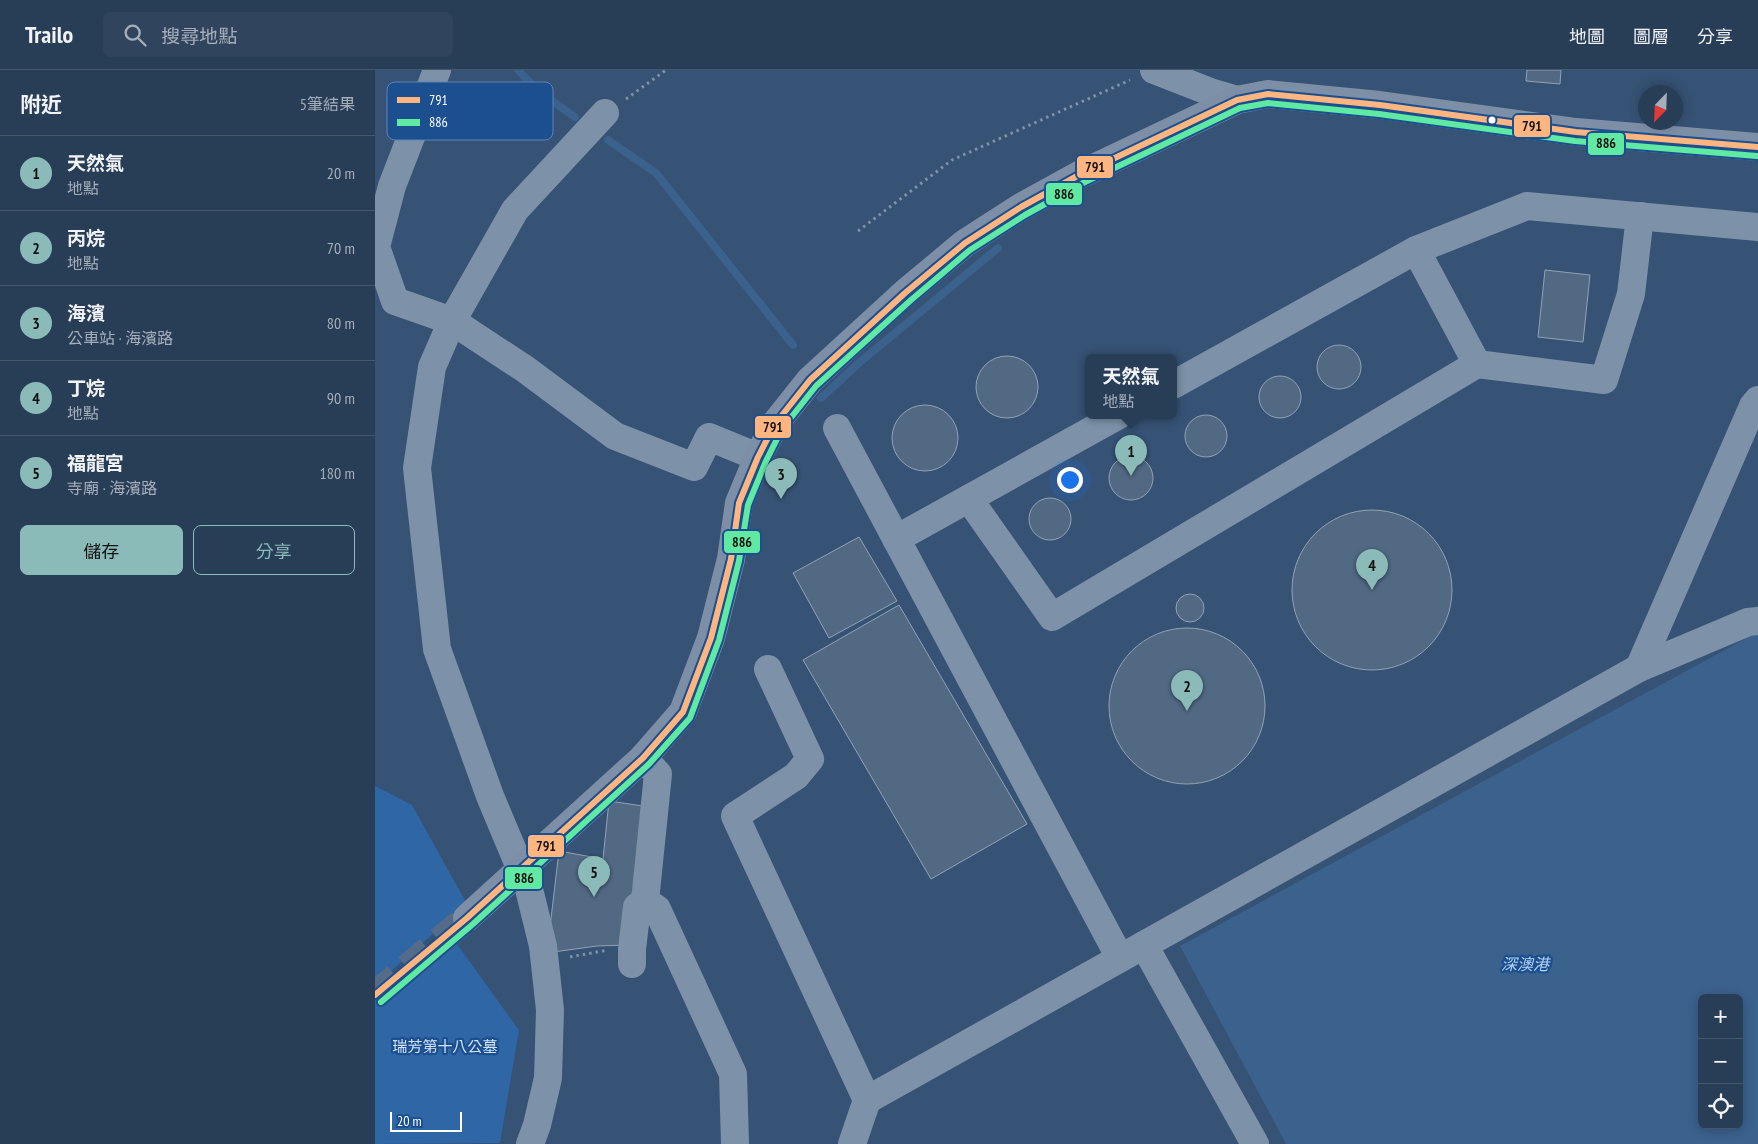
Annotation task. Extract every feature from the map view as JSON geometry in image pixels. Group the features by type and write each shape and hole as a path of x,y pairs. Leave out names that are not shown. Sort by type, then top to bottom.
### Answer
{"main road":[{"path":"467,918 643,758 683,712 711,638 731,559 739,503 775,424 811,380 905,293 965,243 1021,207 1079,175 1237,100 1268,94 1380,105 1577,132 1758,147"}],"street":[{"path":"431,82 437,70"},
{"path":"1144,74 1237,100"},
{"path":"530,1144 537,1125 548,1078 550,1010 543,946 525,881 490,796 437,649 417,468 432,367 452,321 515,210 605,114"},
{"path":"402,140 383,179 376,247 395,301 452,321 525,369 615,436 694,466 709,437 758,458"},
{"path":"1177,383 1415,250 1527,206 1758,227"},
{"path":"969,499 1052,617 1477,364 1604,380 1631,294 1640,216"},
{"path":"1415,250 1477,364"},
{"path":"1639,668 1753,406 1758,400"},
{"path":"896,539 1112,419"},
{"path":"837,428 1120,958"},
{"path":"852,1144 867,1100 1639,668 1748,622 1758,621"},
{"path":"768,669 810,759 796,776 735,816 867,1100 873,1144"},
{"path":"632,957 637,907 645,901 658,774 643,758"},
{"path":"645,901 657,909 733,1074 735,1144"},
{"path":"1144,945 1255,1144"}],"path":[{"path":"605,114 665,70"},
{"path":"859,232 952,160 1144,74"},
{"path":"566,958 599,951 632,957"}],"green space":[{"path":"375,786 412,805 467,904 375,985"},
{"name":"瑞芳第十八公墓","path":"449,933 519,1030 500,1143 375,1144 375,998"}],"water":[{"name":"深澳港","path":"1758,632 1758,1144 1286,1144 1180,946"}],"building":[{"path":"1527,70 1561,70 1560,84 1526,81"},
{"path":"1545,270 1590,275 1583,342 1538,337"},
{"path":"1339,345 1351,349 1357,355 1361,367 1357,379 1351,385 1339,389 1327,385 1321,379 1317,367 1321,355 1327,349"},
{"path":"1001,356 1013,356 1029,365 1036,375 1038,387 1036,399 1029,409 1013,418 1001,418 990,413 981,404 976,393 976,381 981,370 990,361"},
{"path":"1284,376 1292,379 1298,385 1301,397 1298,409 1292,415 1276,418 1268,415 1262,409 1259,393 1262,385 1268,379"},
{"path":"925,405 937,408 948,415 955,426 958,438 955,450 948,461 937,468 925,471 913,468 902,461 895,450 892,438 895,426 902,415 913,408"},
{"path":"1202,415 1210,415 1221,421 1227,436 1221,451 1210,457 1202,457 1191,451 1185,440 1185,432 1191,421"},
{"path":"1131,456 1143,460 1149,466 1153,478 1149,490 1143,496 1131,500 1119,496 1113,490 1109,478 1113,466 1119,460"},
{"path":"1054,498 1062,501 1068,507 1071,519 1068,531 1062,537 1046,540 1038,537 1032,531 1029,515 1032,507 1038,501"},
{"path":"1372,510 1402,516 1423,528 1434,539 1446,560 1452,590 1446,620 1434,641 1423,652 1402,664 1372,670 1342,664 1321,652 1310,641 1298,620 1292,590 1298,560 1310,539 1321,528 1342,516"},
{"path":"859,537 897,601 829,638 793,573"},
{"path":"1190,594 1200,598 1204,608 1200,618 1190,622 1180,618 1176,608 1180,598"},
{"path":"899,605 1027,824 931,879 803,660"},
{"path":"1187,628 1217,634 1230,641 1242,651 1252,663 1259,676 1265,706 1259,736 1252,749 1242,761 1230,771 1217,778 1187,784 1157,778 1144,771 1132,761 1122,749 1115,736 1109,706 1115,676 1122,663 1132,651 1144,641 1157,634"},
{"path":"609,801 643,806 629,945 597,946 553,952 549,935 559,851 603,859"}],"waterway":[{"path":"518,70 529,82"},
{"path":"553,102 575,117"},
{"path":"608,140 656,173 793,345"},
{"path":"821,398 860,362 998,248"}],"tunnel":[{"path":"375,995 467,918"}],"transit line":[{"name":"791","path":"375,995 467,918 643,758 683,712 711,638 731,559 739,503 758,457 775,424 810,380 905,293 965,243 1021,207 1079,175 1237,100 1268,94 1380,105 1576,132 1758,147"},
{"name":"886","path":"381,1002 473,924 649,764 690,718 719,640 739,561 748,505 766,461 782,429 816,386 911,300 970,250 1025,215 1083,183 1240,108 1268,103 1379,114 1575,141 1757,156"}],"place":[{"name":"天然氣","path":"1131,476"},
{"name":"海濱","path":"781,499"},
{"name":"丁烷","path":"1372,590"},
{"name":"丙烷","path":"1187,711"},
{"name":"福龍宮","path":"594,897"}]}
